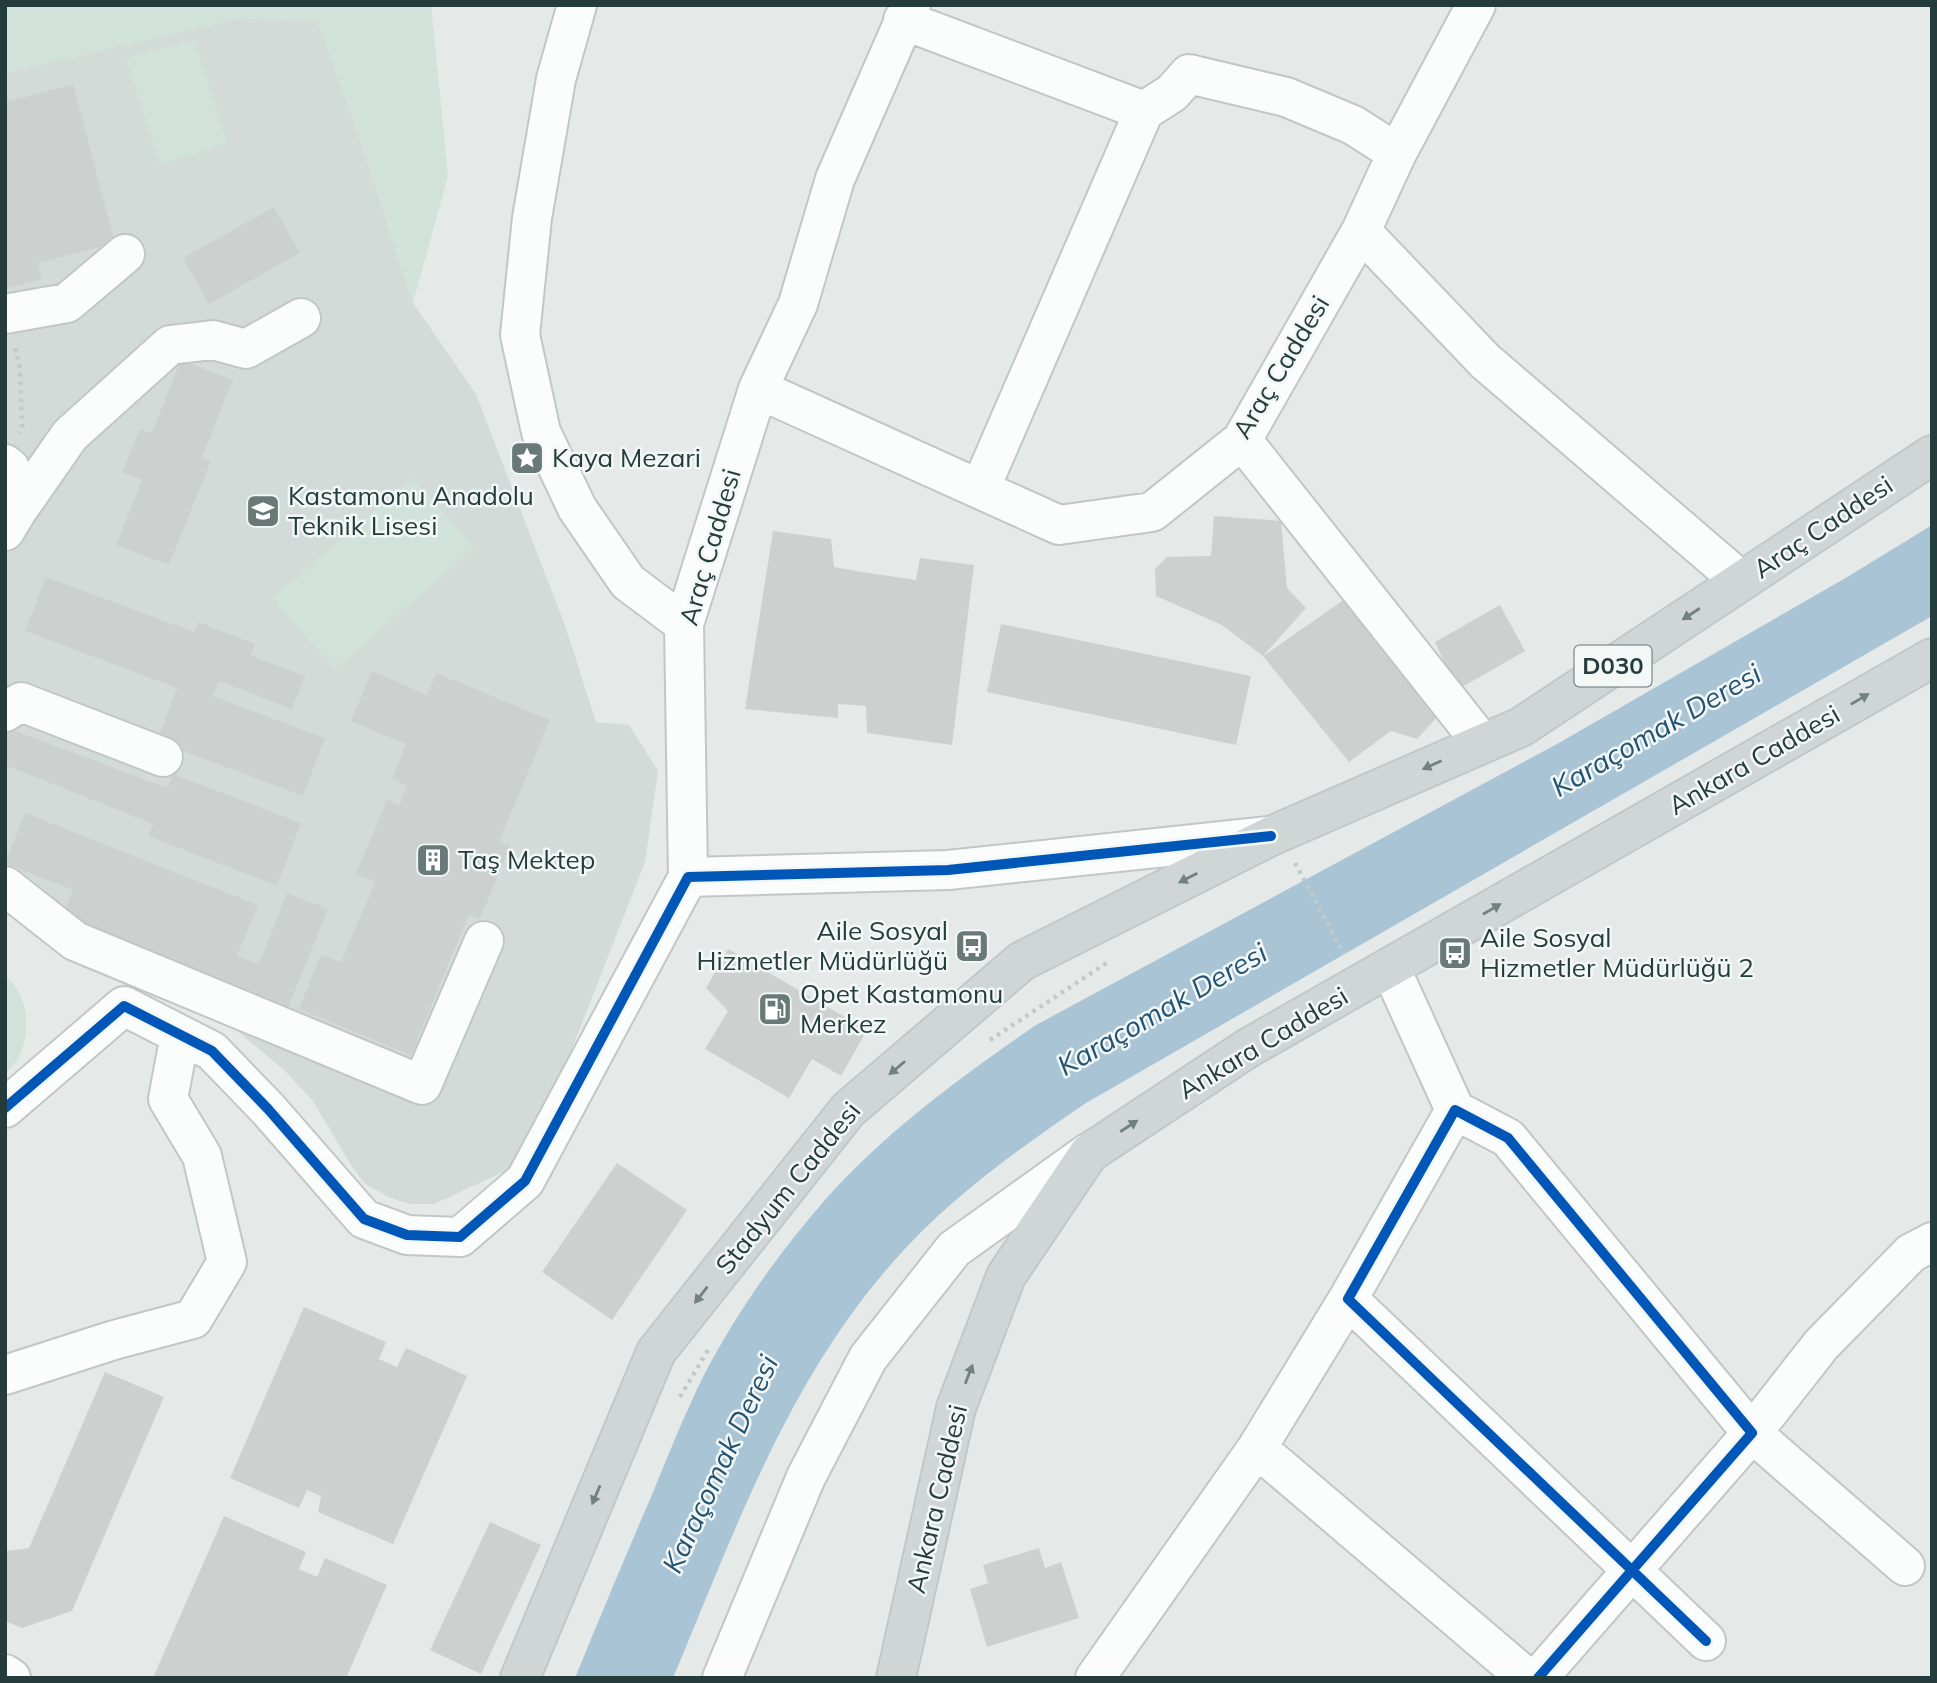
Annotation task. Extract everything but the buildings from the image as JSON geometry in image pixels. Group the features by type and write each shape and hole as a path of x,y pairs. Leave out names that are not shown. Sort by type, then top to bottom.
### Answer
{"main road":[{"name":"Araç Caddesi","path":"1283,856 1482,743 1521,727 1932,455"},
{"name":"Ankara Caddesi","path":"896,1678 956,1408 1006,1276 1089,1153 1248,1048 1932,658"},
{"name":"Stadyum Caddesi","path":"520,1678 656,1352 848,1110 1022,961 1283,856"}],"street":[{"path":"577,5 556,79 537,193 520,335 541,432 577,508 628,582 684,624"},
{"name":"Araç Caddesi","path":"758,389 1059,525 1152,512 1242,440 1361,231 1397,153 1476,5"},
{"path":"907,13 1144,111"},
{"name":"Araç Caddesi","path":"688,877 684,624 758,389 798,304 835,179 907,13"},
{"path":"981,489 1144,111 1172,93 1189,74 1286,97 1353,125 1397,153"},
{"path":"1361,231 1485,361 1741,581"},
{"path":"6,314 67,303 125,254"},
{"path":"9,517 71,435 170,345 213,340 246,349 301,318"},
{"path":"1242,440 1482,743"},
{"path":"8,466 9,517"},
{"path":"5,712 21,702 163,757"},
{"path":"5,897 89,956 124,1006 212,1051 268,1109 365,1219 407,1236 460,1237 525,1181 688,877 948,870 1283,856"},
{"path":"5,886 75,941 422,1085 484,941"},
{"path":"1390,967 1455,1110 1507,1138 1752,1433 1905,1566"},
{"path":"5,1108 124,1006"},
{"path":"5,1375 114,1340 193,1319 227,1262 202,1156 168,1099 180,1035"},
{"path":"1095,1678 1257,1448 1348,1299 1455,1110"},
{"path":"722,1678 806,1477 868,1358 954,1249 1089,1153"},
{"path":"1538,1678 1752,1433 1821,1345 1912,1254 1932,1242"},
{"path":"1348,1299 1706,1642"},
{"path":"1257,1448 1527,1678"},
{"path":"5,1674 11,1678"}],"path":[{"path":"6,314 20,368 22,427 8,466"},
{"path":"1283,856 1307,856"},
{"path":"1283,856 1349,963"},
{"path":"987,1043 1110,961"}],"shaded area":[{"name":"Kastamonu Anadolu Teknik Lisesi","path":"237,18 318,21 360,139 413,303 476,394 566,628 596,722 629,725 658,771 645,862 536,1141 510,1169 434,1204 410,1204 388,1197 364,1183 313,1101 284,1070 236,1030 184,1004 5,876 5,73"}],"green space":[{"path":"5,5 431,5 448,176 413,303 360,139 318,21 237,18 5,73"},
{"path":"194,40 227,143 160,164 126,58"},
{"path":"413,478 474,548 335,669 273,598"},
{"path":"5,976 19,992 26,1014 26,1025 19,1057 5,1075"}],"water":[{"name":"Karaçomak Deresi","path":"1932,525 1932,616 1086,1103 1009,1157 960,1196 893,1262 822,1357 793,1408 741,1514 673,1678 575,1678 683,1420 730,1329 774,1263 807,1221 848,1176 898,1129 952,1085 1036,1025 1557,744 1849,576"}],"cycle path":[{"path":"5,1108 124,1006 212,1051 268,1109 364,1219 407,1235 460,1237 525,1181 688,877 948,870 1271,836"},
{"path":"1538,1678 1752,1433 1508,1138 1455,1110 1348,1299 1706,1641"}],"place":[{"name":"Kaya Mezari","path":"527,458"},
{"name":"Kastamonu Anadolu Teknik Lisesi","path":"263,511"},
{"name":"Taş Mektep","path":"433,860"},
{"name":"Aile Sosyal Hizmetler Müdürlüğü","path":"972,946"},
{"name":"Aile Sosyal Hizmetler Müdürlüğü 2","path":"1455,953"},
{"name":"Opet Kastamonu Merkez","path":"775,1009"}]}
